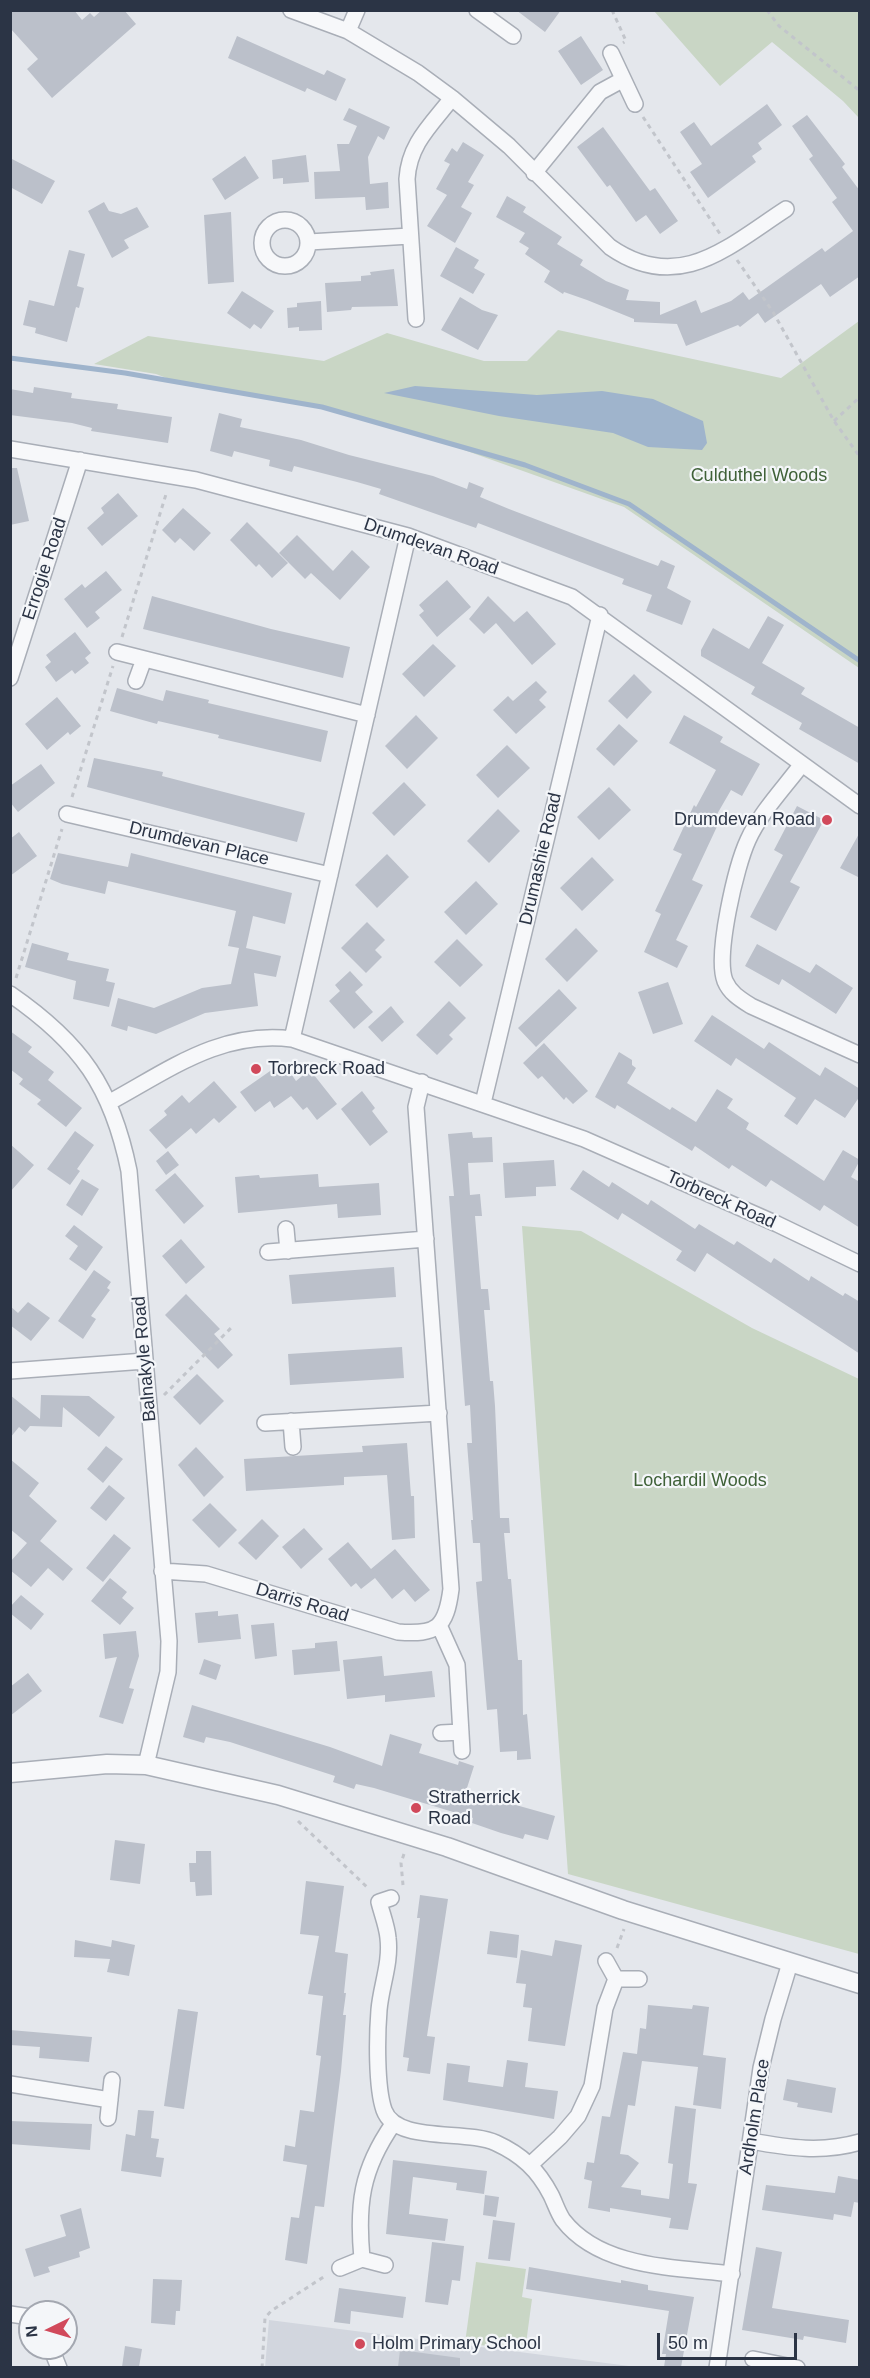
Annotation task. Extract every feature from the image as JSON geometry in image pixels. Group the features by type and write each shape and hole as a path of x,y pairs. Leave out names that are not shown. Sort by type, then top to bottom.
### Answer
{"street":[{"path":"291,10 348,32 418,73 509,146 610,247 641,263 663,267 687,265 709,259 786,209"},
{"path":"348,32 357,10"},
{"path":"477,10 513,36"},
{"path":"611,53 635,104"},
{"path":"534,173 600,92 622,80"},
{"path":"416,319 408,161 414,146 452,98"},
{"path":"309,242 410,236"},
{"name":"Drumdevan Road","path":"10,449 172,475 408,536 572,597 600,615 860,806"},
{"name":"Errogie Road","path":"10,678 80,460"},
{"path":"292,1039 408,536"},
{"name":"Drumashie Road","path":"483,1103 600,615"},
{"path":"117,652 367,715"},
{"path":"136,681 144,659"},
{"path":"802,764 748,838 722,946 721,965 725,982 736,996 860,1055"},
{"name":"Drumdevan Place","path":"67,814 330,875"},
{"name":"Balnakyle Road","path":"12,988 60,1032 88,1066 110,1102 121,1135 129,1171 169,1641 168,1672 146,1765"},
{"name":"Torbreck Road","path":"110,1102 201,1053 226,1043 251,1037 292,1039 584,1139 777,1224 860,1264"},
{"path":"422,1082 416,1107 450,1589 448,1614 439,1625 458,1665 462,1751"},
{"path":"286,1229 288,1251"},
{"path":"268,1252 426,1239"},
{"path":"10,1371 145,1361"},
{"path":"265,1423 439,1413"},
{"path":"291,1421 293,1447"},
{"name":"Darris Road","path":"162,1571 206,1575 398,1632 423,1634 439,1625"},
{"path":"441,1733 461,1732"},
{"path":"10,1773 107,1764 146,1765 292,1799 409,1835 630,1912 860,1984"},
{"path":"385,1900 388,1938 387,1968 379,2009 378,2048 384,2110 393,2124 408,2131 487,2139 511,2150 531,2164 543,2181 562,2219 579,2236 608,2253 637,2262 732,2274"},
{"name":"Ardholm Place","path":"717,2367 764,2058 790,1963"},
{"path":"531,2164 578,2116 592,2086 611,1970 639,1979"},
{"path":"108,2118 112,2080"},
{"path":"10,2084 110,2100"},
{"path":"362,2259 358,2218 363,2181 378,2145 393,2124"},
{"path":"751,2141 795,2149 821,2150 860,2142"},
{"path":"340,2268 362,2259 385,2265"},
{"path":"753,2358 797,2367"}],"path":[{"path":"611,53 626,41 612,10"},
{"path":"767,10 779,27 860,91"},
{"path":"635,104 773,312 834,421 860,457"},
{"path":"834,421 860,397"},
{"path":"12,988 172,475"},
{"path":"150,1409 233,1326"},
{"path":"292,1799 289,1813 385,1900 405,1894 401,1878 401,1863 409,1835"},
{"path":"611,1970 630,1912"},
{"path":"262,2367 265,2318 270,2311 340,2268"}],"shaded area":[{"name":"Holm Primary School","path":"269,2320 637,2367 265,2368"}],"green space":[{"path":"654,11 859,11 859,118 843,101 772,42 720,86"},
{"name":"Culduthel Woods","path":"859,321 859,668 624,507 422,435 322,407 177,382 156,374 94,364 148,336 324,361 387,333 484,361 527,361 558,330 781,378"},
{"name":"Lochardil Woods","path":"522,1226 581,1231 752,1328 859,1379 859,1954 568,1874"},
{"path":"476,2262 526,2269 522,2297 532,2299 525,2351 465,2343"}],"water":[{"path":"415,386 537,395 602,391 653,399 703,421 707,443 702,450 648,447 613,433 499,416 384,393"}],"building":[{"path":"10,10 74,10 82,20 90,13 94,17 102,10 124,10 136,24 52,98 27,69 38,59 10,28"},
{"path":"516,10 561,10 545,32"},
{"path":"237,36 324,75 327,70 346,79 336,101 307,88 305,92 228,58"},
{"path":"581,36 603,70 581,85 558,51"},
{"path":"767,104 782,125 758,143 762,149 752,156 756,162 708,198 690,172 702,164 680,132 694,122 711,146"},
{"path":"349,108 390,127 384,140 378,136 368,157 370,184 388,182 389,208 366,210 365,197 315,199 314,172 340,171 337,144 349,144 357,126 343,120"},
{"path":"807,115 845,164 842,167 860,191 860,276 830,297 821,284 765,323 758,313 740,327 738,325 686,346 677,324 634,322 634,319 587,300 564,292 563,294 544,282 550,271 525,254 529,248 519,242 525,233 496,217 507,196 526,207 523,212 562,237 557,244 583,260 580,265 606,281 629,290 626,300 660,302 660,315 696,300 701,313 731,301 743,292 749,300 822,248 825,252 853,231 832,202 837,198 809,159 813,156 792,126"},
{"path":"603,127 650,191 655,188 678,221 660,234 646,215 636,222 610,185 607,187 577,147"},
{"path":"463,142 484,155 468,182 474,185 461,207 472,213 455,243 427,226 447,195 436,189 450,164 444,161 452,148 457,152"},
{"path":"306,155 309,182 283,184 283,178 273,179 272,160"},
{"path":"245,156 259,178 225,200 212,179"},
{"path":"10,158 55,181 42,204 10,187"},
{"path":"104,202 109,211 121,214 137,207 149,227 124,240 129,248 112,258 88,211"},
{"path":"231,212 234,282 208,284 204,215"},
{"path":"456,247 479,260 474,268 485,274 473,294 440,276"},
{"path":"69,250 85,254 77,286 84,288 79,308 76,307 67,342 35,333 36,328 23,325 29,300 54,306"},
{"path":"394,269 398,306 352,307 351,310 327,312 325,283 361,281 361,276 371,275 370,272"},
{"path":"242,291 274,311 261,329 254,324 250,329 227,313"},
{"path":"460,297 482,310 498,315 478,350 441,330"},
{"path":"321,301 322,330 299,331 299,327 288,328 287,308 297,307 297,303"},
{"path":"34,387 72,393 71,398 118,404 117,409 172,417 168,443 91,431 92,428 72,423 10,415 10,389 33,393"},
{"path":"219,413 242,419 240,427 301,440 349,455 433,476 467,489 469,482 484,488 480,497 509,509 658,566 661,560 675,566 667,588 691,601 682,625 646,611 652,595 622,584 624,579 478,523 476,528 379,494 381,489 357,482 294,466 292,472 269,466 270,460 234,451 232,457 210,451"},
{"path":"10,468 17,468 29,521 10,525"},
{"path":"118,493 138,516 102,546 87,528 104,513 101,508"},
{"path":"183,508 211,533 194,551 180,538 175,543 162,530"},
{"path":"247,522 288,563 272,578 259,564 256,567 230,540"},
{"path":"297,535 333,571 352,550 370,567 340,600 311,573 305,579 279,553"},
{"path":"106,571 122,590 95,612 100,618 87,628 64,599 82,584 85,588"},
{"path":"447,580 471,607 437,637 419,615 424,611 419,605"},
{"path":"152,596 271,629 350,647 343,678 143,629"},
{"path":"488,596 514,622 527,611 556,644 532,665 496,623 484,634 469,619"},
{"path":"768,616 784,625 762,663 805,688 801,694 860,728 860,764 799,729 802,723 751,694 755,687 701,656 701,650 713,628 749,649"},
{"path":"75,632 91,653 85,658 89,663 75,674 72,670 56,682 45,667 51,662 46,655"},
{"path":"433,644 456,666 424,697 402,674"},
{"path":"634,674 652,692 627,719 608,701"},
{"path":"536,681 547,692 539,700 546,707 516,734 493,710 508,696 513,701"},
{"path":"117,688 163,701 166,690 209,700 208,703 328,731 321,762 218,738 219,735 158,721 157,724 110,711"},
{"path":"57,697 81,726 70,735 68,732 47,750 25,724"},
{"path":"416,715 438,738 407,769 385,746"},
{"path":"684,715 723,737 720,742 760,764 742,796 731,790 716,816 721,818 692,880 703,885 676,940 688,946 677,968 644,952 661,914 655,911 682,854 673,850 694,805 696,807 716,770 669,743"},
{"path":"619,724 638,741 614,766 596,749"},
{"path":"507,745 530,768 498,798 476,775"},
{"path":"94,758 163,772 162,776 305,813 297,842 87,787"},
{"path":"41,764 55,783 18,812 10,802 10,786"},
{"path":"404,782 426,805 394,836 372,813"},
{"path":"609,787 631,810 599,840 577,817"},
{"path":"797,806 824,820 790,882 800,887 776,931 750,917 783,855 774,850"},
{"path":"498,809 520,831 489,863 467,841"},
{"path":"19,832 37,856 10,876 10,839"},
{"path":"860,832 860,878 840,868"},
{"path":"58,853 128,867 131,853 292,893 285,924 253,916 246,948 281,956 276,977 254,973 258,1006 205,1013 156,1034 128,1026 127,1031 111,1026 118,998 154,1008 202,988 231,984 239,948 228,946 236,911 108,881 105,894 62,884 50,879"},
{"path":"387,854 409,877 377,908 355,885"},
{"path":"592,857 614,880 582,911 560,888"},
{"path":"476,881 498,904 466,935 444,912"},
{"path":"367,922 385,940 375,950 382,957 366,973 341,948"},
{"path":"576,928 598,951 567,982 545,959"},
{"path":"457,939 483,965 460,987 434,962"},
{"path":"32,943 69,953 67,960 109,969 106,981 115,983 109,1007 73,999 76,981 25,967"},
{"path":"757,944 810,973 816,964 853,988 836,1014 782,979 779,985 745,966"},
{"path":"350,971 363,985 355,992 373,1012 354,1029 329,1001 340,991 335,985"},
{"path":"668,982 683,1024 653,1034 638,992"},
{"path":"559,989 577,1008 536,1047 518,1028"},
{"path":"449,1001 466,1018 449,1035 453,1039 437,1055 416,1035"},
{"path":"391,1006 404,1022 382,1042 368,1027"},
{"path":"712,1015 764,1049 769,1042 820,1076 825,1067 860,1089 860,1096 845,1118 815,1099 797,1125 784,1116 796,1098 736,1058 731,1066 694,1041"},
{"path":"10,1031 32,1047 28,1052 54,1072 48,1080 82,1108 66,1127 37,1104 41,1100 19,1084 23,1079 10,1069"},
{"path":"544,1043 588,1091 573,1104 566,1097 564,1100 542,1076 538,1079 523,1063"},
{"path":"619,1052 632,1060 632,1065 636,1068 627,1083 670,1110 672,1107 696,1122 717,1089 733,1099 727,1108 749,1123 746,1129 824,1181 843,1150 860,1160 851,1177 860,1182 860,1228 824,1205 820,1211 771,1180 766,1187 732,1165 729,1169 695,1146 692,1151 617,1105 615,1109 595,1097"},
{"path":"283,1062 296,1081 307,1072 312,1077 314,1075 337,1104 317,1120 307,1107 303,1110 291,1096 274,1108 270,1101 255,1112 240,1092"},
{"path":"214,1081 237,1107 219,1123 214,1118 196,1134 191,1128 166,1149 149,1130 167,1115 164,1111 182,1095 189,1103"},
{"path":"362,1091 375,1108 372,1111 388,1132 370,1146 341,1109"},
{"path":"75,1131 94,1145 77,1169 80,1171 70,1185 47,1169"},
{"path":"472,1132 473,1138 492,1137 493,1162 468,1163 470,1195 480,1194 482,1216 475,1216 481,1289 488,1289 490,1310 484,1310 490,1381 493,1381 495,1406 500,1518 509,1518 510,1533 504,1533 508,1579 511,1579 518,1660 522,1660 523,1715 527,1714 531,1759 517,1760 517,1751 500,1752 497,1709 487,1710 476,1582 482,1581 480,1543 473,1543 471,1520 473,1520 467,1443 472,1443 470,1405 465,1406 449,1196 454,1196 448,1134"},
{"path":"10,1144 34,1165 10,1192"},
{"path":"168,1151 179,1165 166,1175 156,1161"},
{"path":"554,1160 556,1186 536,1187 536,1196 505,1198 503,1163"},
{"path":"583,1170 609,1187 612,1182 648,1205 651,1200 695,1229 699,1224 734,1245 737,1241 771,1263 774,1258 809,1281 811,1276 843,1296 845,1293 860,1302 860,1354 707,1253 695,1272 676,1260 682,1251 622,1213 618,1220 570,1189"},
{"path":"175,1173 204,1206 184,1224 155,1190"},
{"path":"318,1174 319,1187 379,1183 381,1215 338,1218 337,1204 238,1213 235,1177 259,1175 260,1178"},
{"path":"82,1179 99,1189 82,1216 66,1205"},
{"path":"74,1225 103,1247 86,1271 69,1259 78,1246 65,1236"},
{"path":"181,1239 205,1267 186,1284 162,1256"},
{"path":"394,1267 396,1297 292,1304 289,1275"},
{"path":"94,1270 111,1282 107,1288 110,1290 91,1316 96,1319 83,1339 58,1321"},
{"path":"186,1294 220,1329 214,1334 233,1355 218,1369 165,1315"},
{"path":"28,1302 50,1318 31,1341 10,1325 10,1306 18,1313"},
{"path":"402,1347 404,1378 290,1385 288,1354"},
{"path":"197,1374 224,1401 200,1425 173,1397"},
{"path":"10,1395 40,1419 41,1395 89,1396 115,1417 99,1437 63,1407 62,1427 30,1426 25,1432 19,1427 10,1438"},
{"path":"407,1443 411,1496 414,1496 415,1538 392,1540 387,1475 344,1477 344,1485 246,1491 244,1459 363,1452 362,1446"},
{"path":"106,1446 123,1459 103,1483 87,1469"},
{"path":"196,1447 224,1477 204,1497 178,1465"},
{"path":"10,1459 39,1483 29,1496 57,1521 40,1541 73,1569 63,1581 48,1568 31,1587 10,1570 10,1562 27,1543 10,1529"},
{"path":"109,1485 125,1498 106,1521 90,1508"},
{"path":"210,1503 237,1530 219,1548 192,1520"},
{"path":"262,1519 279,1536 256,1560 238,1543"},
{"path":"304,1528 323,1549 301,1569 282,1547"},
{"path":"114,1534 131,1548 103,1582 86,1568"},
{"path":"348,1542 371,1569 395,1549 430,1590 415,1602 404,1589 392,1599 375,1578 361,1589 356,1583 351,1587 328,1559"},
{"path":"110,1578 127,1592 122,1598 134,1608 120,1625 91,1601"},
{"path":"21,1595 44,1614 31,1630 10,1613 10,1607"},
{"path":"218,1611 218,1616 238,1614 241,1639 198,1643 195,1613"},
{"path":"274,1623 277,1656 255,1659 251,1625"},
{"path":"136,1631 139,1656 129,1688 134,1689 123,1724 99,1717 117,1657 105,1659 103,1634"},
{"path":"337,1641 340,1671 294,1675 292,1650 315,1648 315,1643"},
{"path":"382,1656 384,1676 432,1671 435,1697 385,1702 385,1695 347,1699 343,1660"},
{"path":"204,1659 221,1665 216,1680 199,1674"},
{"path":"28,1673 42,1691 10,1716 10,1687"},
{"path":"192,1705 330,1747 382,1766 390,1734 422,1744 419,1753 458,1765 459,1761 474,1766 466,1791 555,1816 548,1840 525,1834 523,1839 501,1833 472,1823 473,1818 374,1788 356,1784 354,1789 333,1782 335,1776 230,1742 206,1737 204,1743 183,1737"},
{"path":"115,1840 145,1844 140,1884 110,1880"},
{"path":"196,1851 211,1851 212,1895 196,1896 195,1882 190,1882 189,1863 196,1863"},
{"path":"306,1881 344,1886 335,1952 348,1954 341,2071 324,2207 315,2206 307,2264 285,2260 291,2217 299,2218 307,2165 283,2161 285,2145 295,2147 300,2110 314,2112 321,2056 316,2055 323,1996 308,1994 319,1936 300,1934"},
{"path":"420,1895 448,1899 427,2036 435,2037 430,2074 407,2071 409,2058 403,2057 420,1918 417,1918"},
{"path":"490,1931 519,1935 517,1958 487,1954"},
{"path":"75,1940 111,1947 112,1940 135,1945 129,1976 107,1972 110,1959 74,1957"},
{"path":"555,1940 582,1945 565,2046 528,2041 532,2008 523,2007 526,1984 516,1983 521,1950 552,1956"},
{"path":"648,2005 692,2009 693,2005 709,2007 703,2055 726,2058 721,2109 693,2105 698,2067 642,2061 635,2106 628,2105 620,2154 628,2155 639,2163 621,2187 641,2190 641,2195 669,2199 673,2164 668,2163 675,2106 696,2109 688,2183 697,2184 688,2230 669,2228 671,2218 610,2208 610,2212 588,2208 592,2181 584,2179 587,2162 594,2163 602,2116 610,2117 623,2052 637,2054 640,2028 646,2029"},
{"path":"178,2009 198,2012 184,2109 164,2106"},
{"path":"10,2030 92,2037 89,2062 39,2058 40,2047 10,2045"},
{"path":"507,2060 528,2063 525,2087 558,2091 554,2119 443,2100 447,2063 470,2066 468,2082 503,2087"},
{"path":"787,2079 836,2088 832,2113 797,2107 798,2103 783,2100"},
{"path":"138,2110 154,2111 151,2138 159,2139 156,2157 164,2158 161,2177 121,2171 126,2134 135,2136"},
{"path":"10,2121 92,2124 90,2150 10,2144"},
{"path":"393,2160 487,2171 484,2194 456,2190 457,2183 413,2177 409,2214 448,2219 445,2241 386,2234"},
{"path":"838,2176 860,2180 860,2203 854,2202 851,2217 834,2214 833,2220 762,2210 766,2185 835,2193"},
{"path":"485,2195 499,2197 496,2217 483,2215"},
{"path":"81,2208 90,2248 79,2252 80,2257 48,2267 50,2272 34,2277 25,2249 66,2236 60,2215"},
{"path":"493,2220 515,2223 510,2261 488,2259"},
{"path":"432,2242 464,2246 460,2281 452,2280 448,2305 425,2302"},
{"path":"756,2247 782,2252 772,2308 849,2320 846,2343 804,2336 803,2340 742,2330"},
{"path":"529,2267 621,2283 621,2280 648,2285 648,2290 694,2297 681,2367 664,2367 666,2354 662,2354 669,2311 526,2289"},
{"path":"153,2279 182,2280 180,2311 176,2311 175,2325 151,2323"},
{"path":"339,2288 406,2297 403,2318 351,2311 350,2324 334,2322"},
{"path":"125,2346 142,2349 139,2367 122,2367"},
{"path":"400,2350 460,2358 460,2367 398,2367"}],"waterway":[{"path":"10,358 125,373 322,407 525,465 629,504 860,661"}],"place":[{"name":"Drumdevan Road","path":"827,820"},
{"name":"Torbreck Road","path":"256,1069"},
{"name":"Stratherrick Road","path":"416,1808"},
{"name":"Holm Primary School","path":"360,2344"}]}
